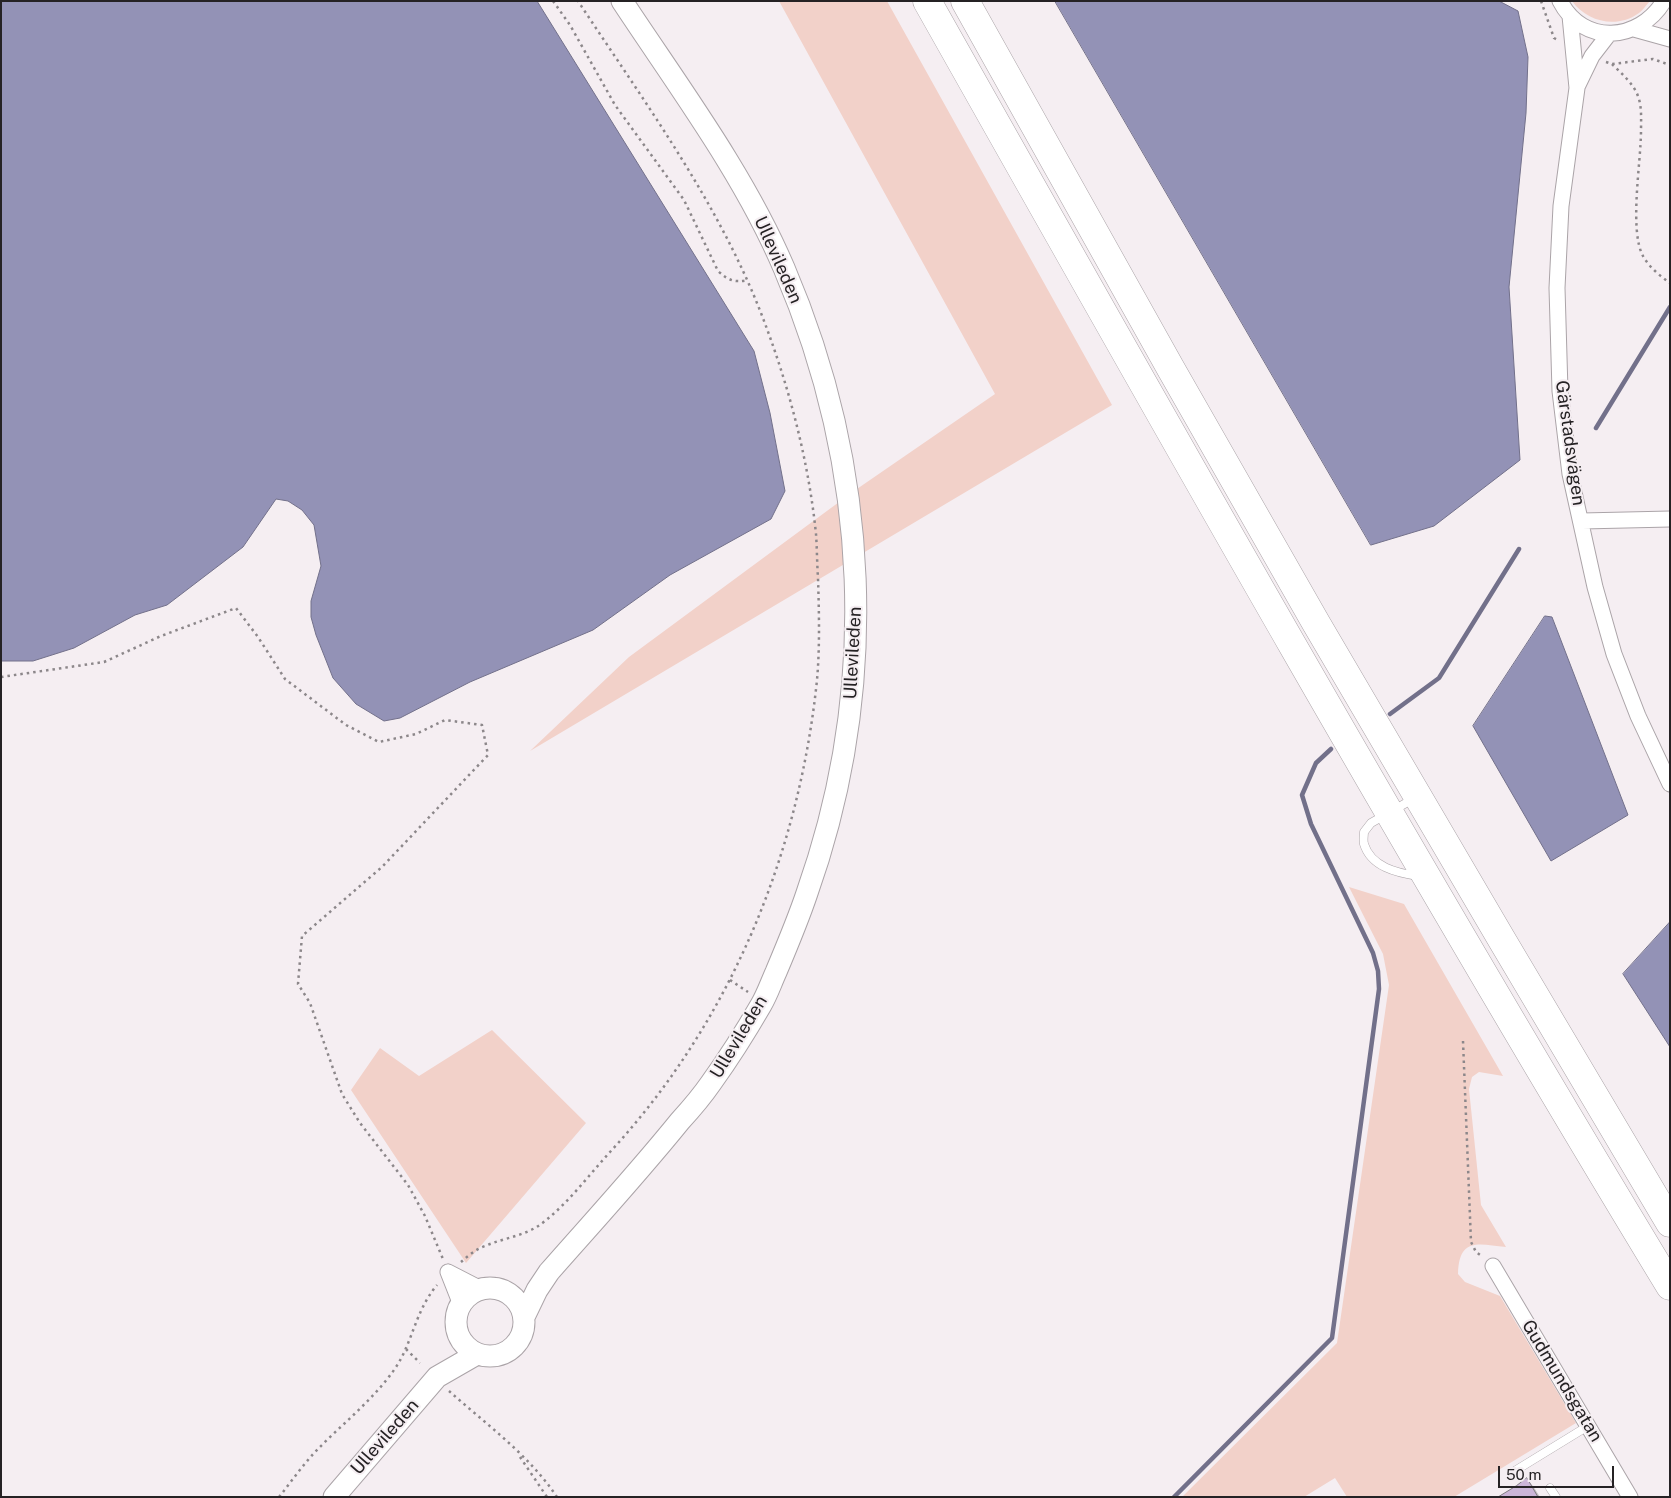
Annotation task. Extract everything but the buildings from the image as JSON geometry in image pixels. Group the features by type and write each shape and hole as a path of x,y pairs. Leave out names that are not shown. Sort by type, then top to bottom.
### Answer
{"highway":[{"path":"927,1 1289,640 1427,877 1670,1286"},
{"path":"965,1 1316,623 1670,1223"}],"main road":[{"name":"Ullevileden","path":"524,1317 537,1290 549,1272 654,1153 711,1083 763,1002 794,931 814,875 834,805 847,736 856,657 856,582 851,518 842,455 827,392 804,320 784,267 753,205 709,133 622,1"},
{"name":"Ullevileden","path":"508,1293 528,1286 549,1272"},
{"path":"495,1288 508,1293 519,1303 524,1317 522,1335 518,1343 503,1354 495,1356 477,1354 468,1349 462,1342 456,1324 457,1314 466,1298 481,1289 495,1288"},
{"name":"Ullevileden","path":"443,1384 458,1333"},
{"name":"Ullevileden","path":"334,1497 443,1384 477,1354"}],"street":[{"path":"1560,1 1570,16 1588,28 1609,34 1634,29 1652,18 1664,1"},
{"name":"Gärstadsvägen","path":"1570,16 1577,88 1561,206 1557,288 1560,391 1570,474 1582,521 1595,587 1614,654 1638,716 1670,784"},
{"path":"1634,29 1670,39"},
{"name":"Gärstadsvägen","path":"1577,88 1592,56 1609,34"},
{"path":"1582,521 1670,519"},
{"name":"Gudmundsgatan","path":"1493,1266 1630,1497"},
{"path":"453,1268 481,1289"},
{"path":"453,1268 461,1305"}],"lane":[{"path":"1418,796 1371,823 1364,832 1364,844 1371,856 1384,868 1402,874 1427,877"},
{"path":"1513,1472 1588,1426"},
{"path":"1550,1488 1556,1497"}],"path":[{"path":"553,1 570,25 615,104 684,200 718,272 726,279 737,282 748,280"},
{"path":"1,677 104,662 161,636 236,608 258,637 286,680 346,724 379,742 416,734 445,720 482,725 488,755 382,867 302,936 298,984 310,1003 342,1094 360,1123 408,1185 453,1268 482,1247 527,1233 545,1222 632,1129 685,1059 730,980 757,922 779,859 797,798 808,742 817,676 818,602 816,534 806,471 791,402 768,330 748,280 719,223 676,151 578,1"},
{"path":"1612,64 1635,90 1639,98 1641,144 1636,221 1637,238 1643,256 1652,268 1669,282"},
{"path":"1463,1041 1471,1242 1476,1252 1493,1266"},
{"path":"279,1497 314,1454 377,1390 394,1369 406,1348 419,1312 428,1295 438,1284"},
{"path":"406,1348 420,1363"},
{"path":"443,1384 517,1452 547,1483 557,1497"},
{"path":"517,1452 547,1497"}],"shaded area":[{"path":"779,1 887,1 1112,405 530,751 629,657 854,491 995,394"},
{"path":"1572,1 1650,1 1640,12 1630,18 1612,22 1603,21 1586,14"},
{"path":"1349,887 1404,904 1503,1076 1479,1072 1472,1077 1469,1089 1481,1205 1506,1247 1479,1244 1466,1248 1459,1262 1458,1274 1465,1282 1500,1296 1576,1423 1454,1497 1347,1497 1335,1478 1304,1497 1182,1497 1337,1343 1389,985 1383,954"},
{"path":"492,1030 586,1123 466,1263 351,1090 380,1048 419,1076"}],"water":[{"path":"1,1 537,1 754,351 770,413 785,491 771,519 670,575 593,630 470,682 400,718 384,721 356,704 333,678 311,617 311,601 321,566 314,525 302,510 288,501 276,499 243,547 167,605 135,615 74,648 33,661 1,661"},
{"path":"1055,1 1499,1 1518,11 1528,57 1526,113 1509,287 1520,460 1434,526 1371,545"},
{"path":"1545,616 1552,617 1628,815 1551,861 1473,726"},
{"path":"1670,922 1670,1047 1623,974"}],"waterway":[{"path":"1596,428 1670,307"},
{"path":"1390,714 1439,678 1519,549"},
{"path":"1174,1497 1332,1338 1379,989 1378,971 1373,953 1311,824 1302,795 1316,763 1331,749"}]}
